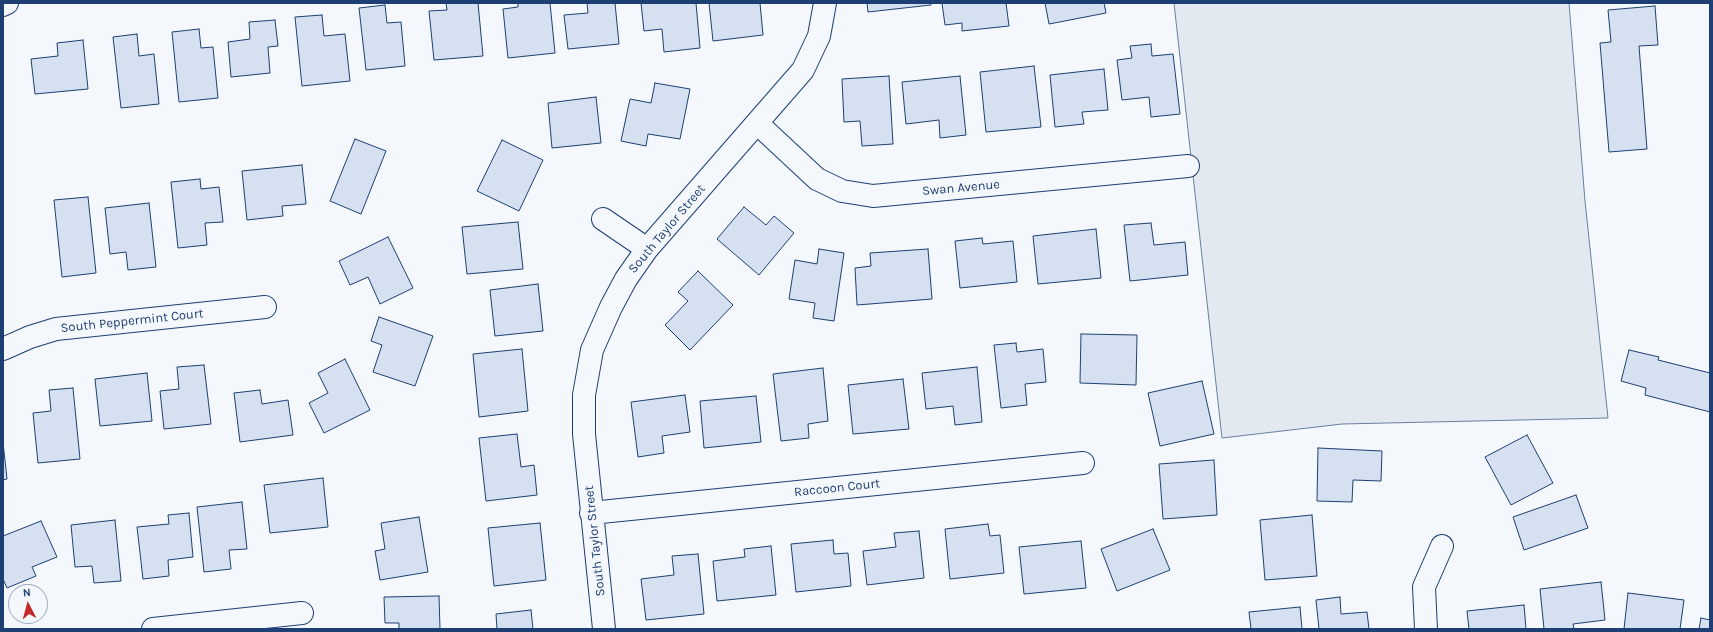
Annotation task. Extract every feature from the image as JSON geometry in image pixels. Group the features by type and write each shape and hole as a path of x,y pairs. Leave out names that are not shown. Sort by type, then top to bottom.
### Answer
{"street":[{"path":"3,5 7,3"},
{"name":"South Taylor Street","path":"604,629 584,434 584,403 592,350 626,279 647,249 758,124 803,70 819,36 825,3"},
{"name":"Swan Avenue","path":"758,124 817,179 842,191 873,196 1188,166"},
{"path":"602,219 647,249"},
{"name":"South Peppermint Court","path":"3,346 56,329 265,306"},
{"name":"Raccoon Court","path":"591,513 1083,463"},
{"path":"1426,629 1424,587 1442,546"},
{"path":"153,629 302,613"}],"shaded area":[{"path":"1174,3 1569,3 1585,201 1608,418 1342,424 1222,438"}],"building":[{"path":"446,3 478,3 483,56 434,60 429,11 447,10"},
{"path":"518,3 550,3 555,53 508,58 503,9 518,7"},
{"path":"587,3 615,3 619,44 568,49 564,15 588,13"},
{"path":"641,3 696,3 700,48 664,52 662,29 644,31"},
{"path":"709,3 760,3 763,35 713,41"},
{"path":"867,3 931,3 931,5 868,12"},
{"path":"942,3 1006,3 1009,26 962,31 962,23 945,25"},
{"path":"1045,3 1104,3 1106,13 1049,24"},
{"path":"385,5 387,23 401,22 405,66 366,70 359,8"},
{"path":"1655,6 1658,45 1639,46 1647,149 1609,152 1600,43 1611,42 1608,10"},
{"path":"322,15 324,36 345,34 350,81 302,86 295,17"},
{"path":"275,20 278,46 268,47 270,73 231,77 228,42 250,39 249,22"},
{"path":"199,29 201,48 213,47 218,98 179,102 172,32"},
{"path":"137,34 139,56 154,54 159,104 121,108 113,37"},
{"path":"83,40 88,89 35,94 31,59 58,56 57,43"},
{"path":"1151,44 1152,56 1173,54 1180,114 1151,117 1149,97 1122,100 1117,60 1132,58 1130,46"},
{"path":"1034,66 1041,127 986,132 980,72"},
{"path":"1104,69 1108,110 1082,112 1084,124 1055,127 1050,75"},
{"path":"889,76 893,144 862,146 860,121 844,122 842,79"},
{"path":"960,76 966,135 940,138 939,120 906,124 902,82"},
{"path":"655,83 690,89 680,139 648,134 646,146 621,141 630,99 651,103"},
{"path":"596,97 601,143 552,148 548,103"},
{"path":"355,139 386,151 361,214 330,201"},
{"path":"502,140 543,160 519,211 477,191"},
{"path":"302,165 306,204 282,206 283,216 247,220 242,171"},
{"path":"200,179 201,189 219,187 223,222 205,223 207,245 178,248 171,182"},
{"path":"88,197 96,273 62,277 54,200"},
{"path":"149,203 156,267 128,270 126,252 110,254 105,208"},
{"path":"744,207 766,225 774,216 794,233 759,275 717,239"},
{"path":"518,222 523,269 467,274 462,227"},
{"path":"1151,223 1154,245 1185,242 1188,275 1130,281 1124,225"},
{"path":"1096,229 1101,278 1038,284 1033,236"},
{"path":"388,237 413,288 380,304 368,277 350,285 339,261"},
{"path":"982,238 983,244 1013,241 1017,282 960,288 955,241"},
{"path":"819,249 844,253 834,321 813,318 815,303 789,299 795,260 817,264"},
{"path":"928,249 932,299 857,305 855,268 871,266 870,253"},
{"path":"698,271 733,305 690,350 665,325 688,301 678,292"},
{"path":"538,284 543,331 495,336 490,290"},
{"path":"379,317 433,336 415,386 373,372 382,345 371,341"},
{"path":"1081,334 1137,335 1136,385 1080,383"},
{"path":"1016,343 1017,352 1043,349 1046,382 1025,384 1027,405 1001,408 994,345"},
{"path":"522,349 528,411 479,417 473,354"},
{"path":"1629,350 1659,357 1658,360 1710,373 1710,412 1645,395 1646,388 1621,381"},
{"path":"345,359 370,410 324,433 309,403 328,393 318,373"},
{"path":"204,365 211,424 164,429 160,391 179,389 177,367"},
{"path":"977,367 982,422 955,425 953,406 926,409 922,373"},
{"path":"823,368 828,421 808,424 809,438 781,441 773,374"},
{"path":"147,373 152,421 100,426 95,379"},
{"path":"903,379 909,429 853,434 848,385"},
{"path":"1202,381 1214,434 1160,446 1148,393"},
{"path":"73,388 80,459 38,463 33,413 51,411 49,390"},
{"path":"260,390 262,404 288,400 293,435 240,442 234,393"},
{"path":"685,395 690,432 662,436 664,453 638,457 631,402"},
{"path":"756,396 761,442 704,448 700,401"},
{"path":"517,434 521,467 534,465 537,495 486,501 479,438"},
{"path":"1527,435 1553,483 1511,505 1485,457"},
{"path":"3,442 7,479 3,480"},
{"path":"1318,448 1382,451 1381,481 1353,480 1352,502 1317,501"},
{"path":"1214,460 1217,515 1163,519 1159,464"},
{"path":"323,478 328,527 270,533 264,485"},
{"path":"1576,495 1588,528 1524,550 1513,517"},
{"path":"242,502 247,549 229,550 231,569 204,572 197,507"},
{"path":"189,513 193,557 168,560 169,576 143,579 137,527 169,524 168,515"},
{"path":"1312,515 1317,576 1265,580 1260,520"},
{"path":"419,517 428,572 380,580 375,551 385,549 381,523"},
{"path":"115,520 121,581 94,583 92,566 75,567 71,525"},
{"path":"41,521 57,557 32,567 36,576 17,584 8,584 7,588 3,579 3,536"},
{"path":"540,523 546,580 494,586 488,528"},
{"path":"988,524 990,536 1000,535 1004,573 950,579 945,529"},
{"path":"1153,529 1170,570 1117,591 1101,549"},
{"path":"919,531 924,578 867,585 863,551 896,547 894,533"},
{"path":"833,540 834,554 848,553 851,586 796,592 791,544"},
{"path":"1081,541 1086,588 1024,594 1019,547"},
{"path":"771,546 776,595 717,601 713,561 745,557 744,549"},
{"path":"698,554 704,614 646,620 641,579 674,575 672,556"},
{"path":"1601,582 1605,620 1573,624 1574,629 1544,629 1540,589"},
{"path":"1628,593 1684,600 1680,629 1624,629"},
{"path":"439,596 440,629 399,629 399,623 385,623 384,597"},
{"path":"1340,597 1341,614 1367,612 1369,629 1319,629 1316,600"},
{"path":"1524,605 1526,629 1469,629 1467,611"},
{"path":"1300,607 1302,629 1251,629 1249,612"},
{"path":"531,610 533,629 497,629 496,614"},
{"path":"1701,618 1710,620 1710,629 1699,629"}]}
